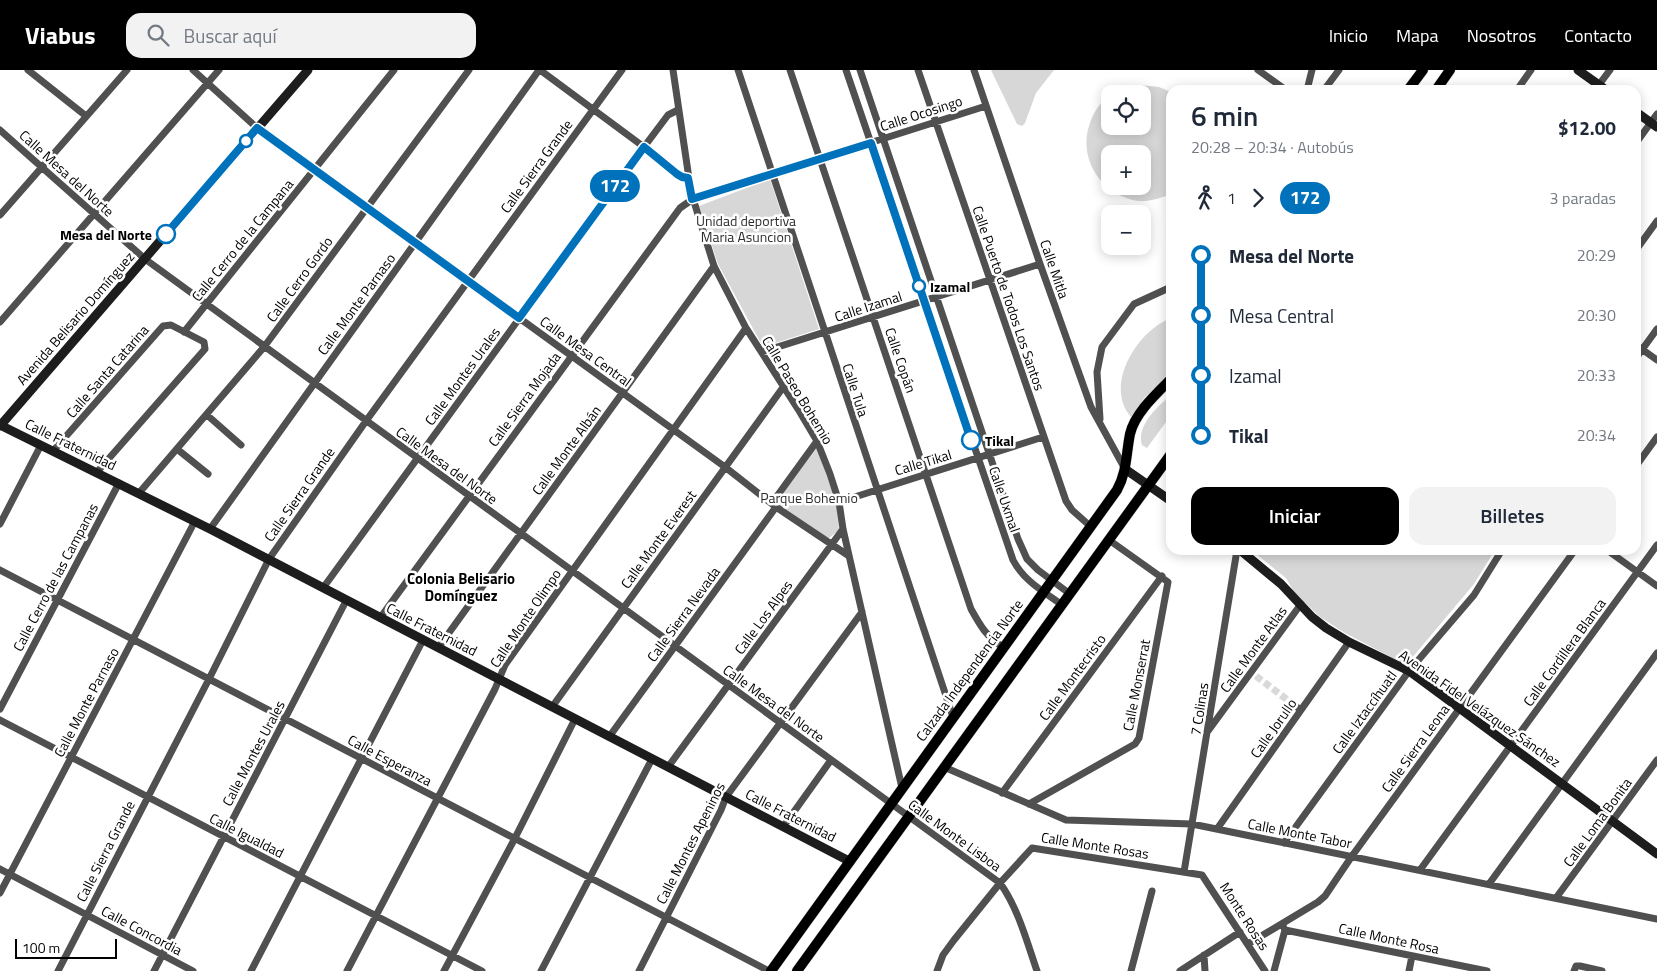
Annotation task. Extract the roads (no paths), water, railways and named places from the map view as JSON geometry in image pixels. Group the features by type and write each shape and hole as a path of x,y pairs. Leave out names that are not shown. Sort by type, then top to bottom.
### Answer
{"main road":[{"path":"1412,85 1423,70"},
{"path":"1440,85 1450,70"},
{"name":"Calzada Independencia Norte","path":"770,971 1117,490 1126,469 1130,434 1135,420 1166,384"},
{"path":"797,971 1166,461"}],"street":[{"path":"28,70 86,116"},
{"name":"Calle Mesa Central","path":"192,70 257,128 725,467 774,505 849,556"},
{"path":"0,322 219,70"},
{"name":"Avenida Belisario Domínguez","path":"0,426 308,70"},
{"name":"Calle Cerro de la Campana","path":"184,332 394,70"},
{"name":"Calle Cerro Gordo","path":"139,493 264,347 469,70"},
{"path":"540,70 644,147 677,174 688,178"},
{"name":"Calle Monte Parnaso","path":"210,529 540,70"},
{"name":"Calle Sierra Grande","path":"58,971 147,797 210,680 269,559 467,280 622,70"},
{"name":"Calle Paseo Bohemio","path":"673,70 692,199 714,266 746,328 817,441 839,502 843,529 902,788"},
{"name":"Calle Tula","path":"738,70 953,717"},
{"name":"Calle Copán","path":"790,70 971,609 986,635 1004,648"},
{"name":"Calle Uxmal","path":"846,70 1013,560 1018,570 1043,592 1062,605"},
{"name":"Calle Uxmal","path":"860,70 1018,539 1027,559 1038,570 1070,594"},
{"name":"Calle Puerto de Todos Los Santos","path":"918,70 1066,501 1072,510 1090,526"},
{"name":"Calle Mitla","path":"974,70 1091,407 1126,469"},
{"path":"1258,70 1279,85"},
{"path":"1308,85 1312,70"},
{"path":"1328,85 1339,70"},
{"path":"1520,85 1531,70"},
{"path":"1578,70 1596,85"},
{"path":"1602,85 1610,70"},
{"path":"0,215 124,71"},
{"name":"Calle Ocosingo","path":"692,199 986,106"},
{"name":"Calle Montes Urales","path":"324,588 644,147 668,115 678,110"},
{"path":"1641,138 1654,125 1657,114"},
{"path":"1641,116 1654,125"},
{"name":"Calle Mesa del Norte","path":"0,130 144,259 207,303 264,347 891,804"},
{"name":"Calle Sierra Mojada","path":"380,618 680,208 692,199"},
{"path":"1641,243 1657,221"},
{"name":"Calle Izamal","path":"762,352 1040,264"},
{"name":"Calle Monte Albán","path":"438,648 714,266"},
{"path":"1101,422 1097,372 1102,347 1134,304 1166,288"},
{"name":"Calle Santa Catarina","path":"53,451 163,326 171,325 184,332"},
{"name":"Calle Monte Olimpo","path":"347,971 505,665 746,328"},
{"path":"1641,345 1657,329"},
{"path":"97,472 205,349 204,342 184,332"},
{"path":"1641,348 1657,360"},
{"name":"Calle Monte Everest","path":"552,707 784,386"},
{"path":"207,415 241,445"},
{"name":"Calle Fraternidad","path":"0,426 97,472 269,559 346,601 499,678 849,861"},
{"name":"Calle Tikal","path":"839,502 1043,437"},
{"path":"1641,459 1657,437"},
{"name":"Calle Sierra Nevada","path":"609,737 675,647 817,441"},
{"path":"0,524 41,445"},
{"path":"177,449 208,474"},
{"path":"1126,469 1166,498"},
{"name":"Calle Cerro de las Campanas","path":"0,709 119,483"},
{"name":"Calle Monte Parnaso","path":"0,893 195,522"},
{"name":"Calle Los Alpes","path":"668,767 843,529"},
{"path":"1109,540 1162,576"},
{"name":"Calle Cordillera Blanca","path":"1420,870 1657,545"},
{"name":"7 Colinas","path":"1184,872 1237,555"},
{"name":"Avenida Fidel Velázquez Sánchez","path":"1244,555 1281,584 1319,622 1349,642 1409,671 1657,854"},
{"name":"Calle Iztaccíhuatl","path":"1284,843 1409,671 1474,595 1499,555"},
{"name":"Calle Sierra Leona","path":"1248,944 1284,927 1325,896 1352,856 1571,555"},
{"path":"1614,555 1657,586"},
{"name":"Calle Esperanza","path":"0,570 770,971"},
{"name":"Calle Montecristo","path":"1002,792 1162,576"},
{"name":"Calle Monserrat","path":"1029,804 1138,742 1168,585 1168,582 1162,576"},
{"name":"Calle Montes Urales","path":"154,971 346,601"},
{"name":"Calle Monte Atlas","path":"1208,732 1254,675 1301,604"},
{"name":"Calle Montes Apeninos","path":"639,971 726,797 862,612"},
{"path":"251,971 423,640"},
{"name":"Calle Jorullo","path":"1217,829 1349,642"},
{"path":"1489,884 1657,653"},
{"path":"1294,704 1301,710"},
{"path":"444,971 515,838 575,719"},
{"name":"Calle Igualdad","path":"0,720 482,971"},
{"path":"541,971 652,759"},
{"path":"783,827 831,760"},
{"name":"Calle Loma Bonita","path":"1556,898 1657,760"},
{"name":"Calle Monte Tabor","path":"944,767 1066,820 1192,824 1657,918"},
{"name":"Calle Monte Lisboa","path":"891,804 1000,883 1013,906 1037,971"},
{"name":"Calle Monte Rosas","path":"1000,883 1032,848 1202,875"},
{"name":"Calle Concordia","path":"0,869 193,971"},
{"name":"Monte Rosas","path":"1202,875 1265,971"},
{"path":"937,971 943,955 1000,883"},
{"path":"1131,971 1152,891"},
{"path":"1274,971 1284,927"},
{"name":"Calle Monte Rosa","path":"1284,927 1487,971"},
{"path":"1180,971 1240,932"},
{"path":"1204,955 1204,971"},
{"path":"1409,971 1412,956"},
{"path":"1575,969 1602,971"}],"tunnel":[{"path":"1256,676 1294,705"}],"place":[{"name":"Mesa del Norte","path":"166,234"},
{"name":"Izamal","path":"919,286"},
{"name":"Tikal","path":"971,440"}],"district":[{"name":"Colonia Belisario Domínguez","path":"461,586"}],"park label":[{"name":"Unidad deportiva Maria Asuncion","path":"746,228"},
{"name":"Parque Bohemio","path":"809,497"}]}
